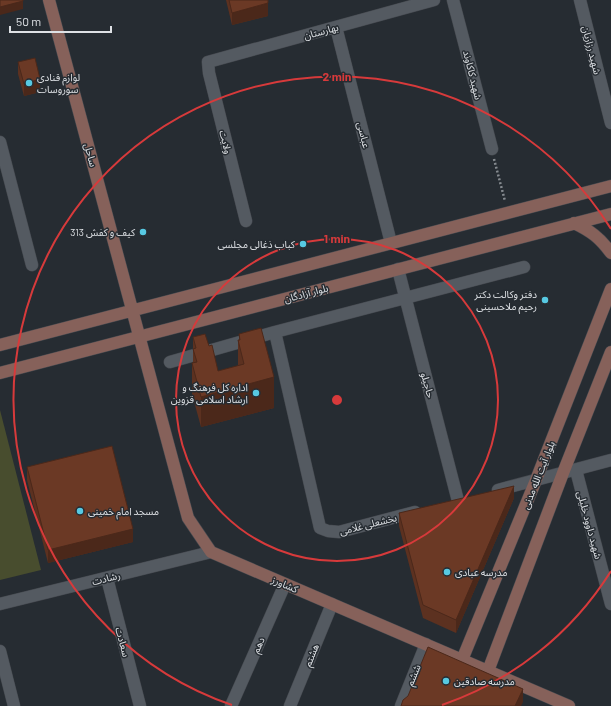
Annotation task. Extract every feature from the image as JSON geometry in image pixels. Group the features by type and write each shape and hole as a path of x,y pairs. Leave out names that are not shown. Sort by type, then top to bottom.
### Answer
{"street":[{"name":"ساحل","path":"49,0 140,336"},
{"name":"بهارستان","path":"208,62 434,0"},
{"name":"شهید کاکاوند","path":"453,0 492,149"},
{"name":"شهید رزازیان","path":"580,0 611,123"},
{"name":"عباسی","path":"336,27 391,243"},
{"name":"ولایت","path":"208,62 209,73 246,221"},
{"path":"0,142 32,265"},
{"path":"0,345 611,186"},
{"name":"بلوار آزادگان","path":"0,373 611,214"},
{"path":"574,223 589,230 602,241 611,253"},
{"path":"170,362 275,332 524,266"},
{"name":"حاجیلو","path":"398,269 458,501"},
{"name":"بلوار آیت الله مدنی","path":"462,660 536,480 611,289"},
{"name":"بخشعلی غلامی","path":"275,332 320,528 328,531 340,532 429,509"},
{"path":"140,336 188,518 211,552"},
{"path":"488,671 563,473 611,352"},
{"path":"487,493 611,460"},
{"name":"شهید داوود خلیلی","path":"576,470 611,604"},
{"path":"444,505 472,497"},
{"name":"رشادت","path":"0,604 211,552"},
{"name":"کشاورز","path":"211,552 569,706"},
{"name":"سعادت","path":"107,578 140,706"},
{"name":"دهم","path":"231,706 285,584"},
{"name":"هشتم","path":"290,706 332,604"},
{"name":"ششم","path":"401,706 426,644"},
{"path":"0,651 14,706"}],"path":[{"path":"492,149 508,213"}],"green space":[{"path":"0,410 41,570 0,580"}],"building":[{"path":"0,0 23,0 23,1 0,7"},
{"path":"229,0 268,0 268,3 232,13"},
{"path":"35,58 40,79 24,84 18,62"},
{"path":"261,328 274,377 201,397 192,363 197,362 193,349 196,348 193,337 205,334 209,346 212,345 218,371 244,364 238,340 240,340 239,334"},
{"name":"مسجد امام خمینی","path":"112,446 133,529 48,550 27,467"},
{"name":"مدرسه عبادی","path":"514,486 456,620 423,605 399,513"},
{"name":"مدرسه صادقین","path":"428,647 523,689 515,706 401,706 403,700 408,696"}],"place":[{"name":"لوازم قنادی سوروسات","path":"29,83"},
{"name":"کیف و کفش 313","path":"143,232"},
{"name":"کباب ذغالی مجلسی","path":"303,244"},
{"name":"دفتر وکالت دکتر رحیم ملاحسینی","path":"545,300"},
{"name":"اداره کل فرهنگ و ارشاد اسلامی قزوین","path":"256,393"},
{"name":"مسجد امام خمینی","path":"80,511"},
{"name":"مدرسه عبادی","path":"447,572"},
{"name":"مدرسه صادقین","path":"446,681"}]}
